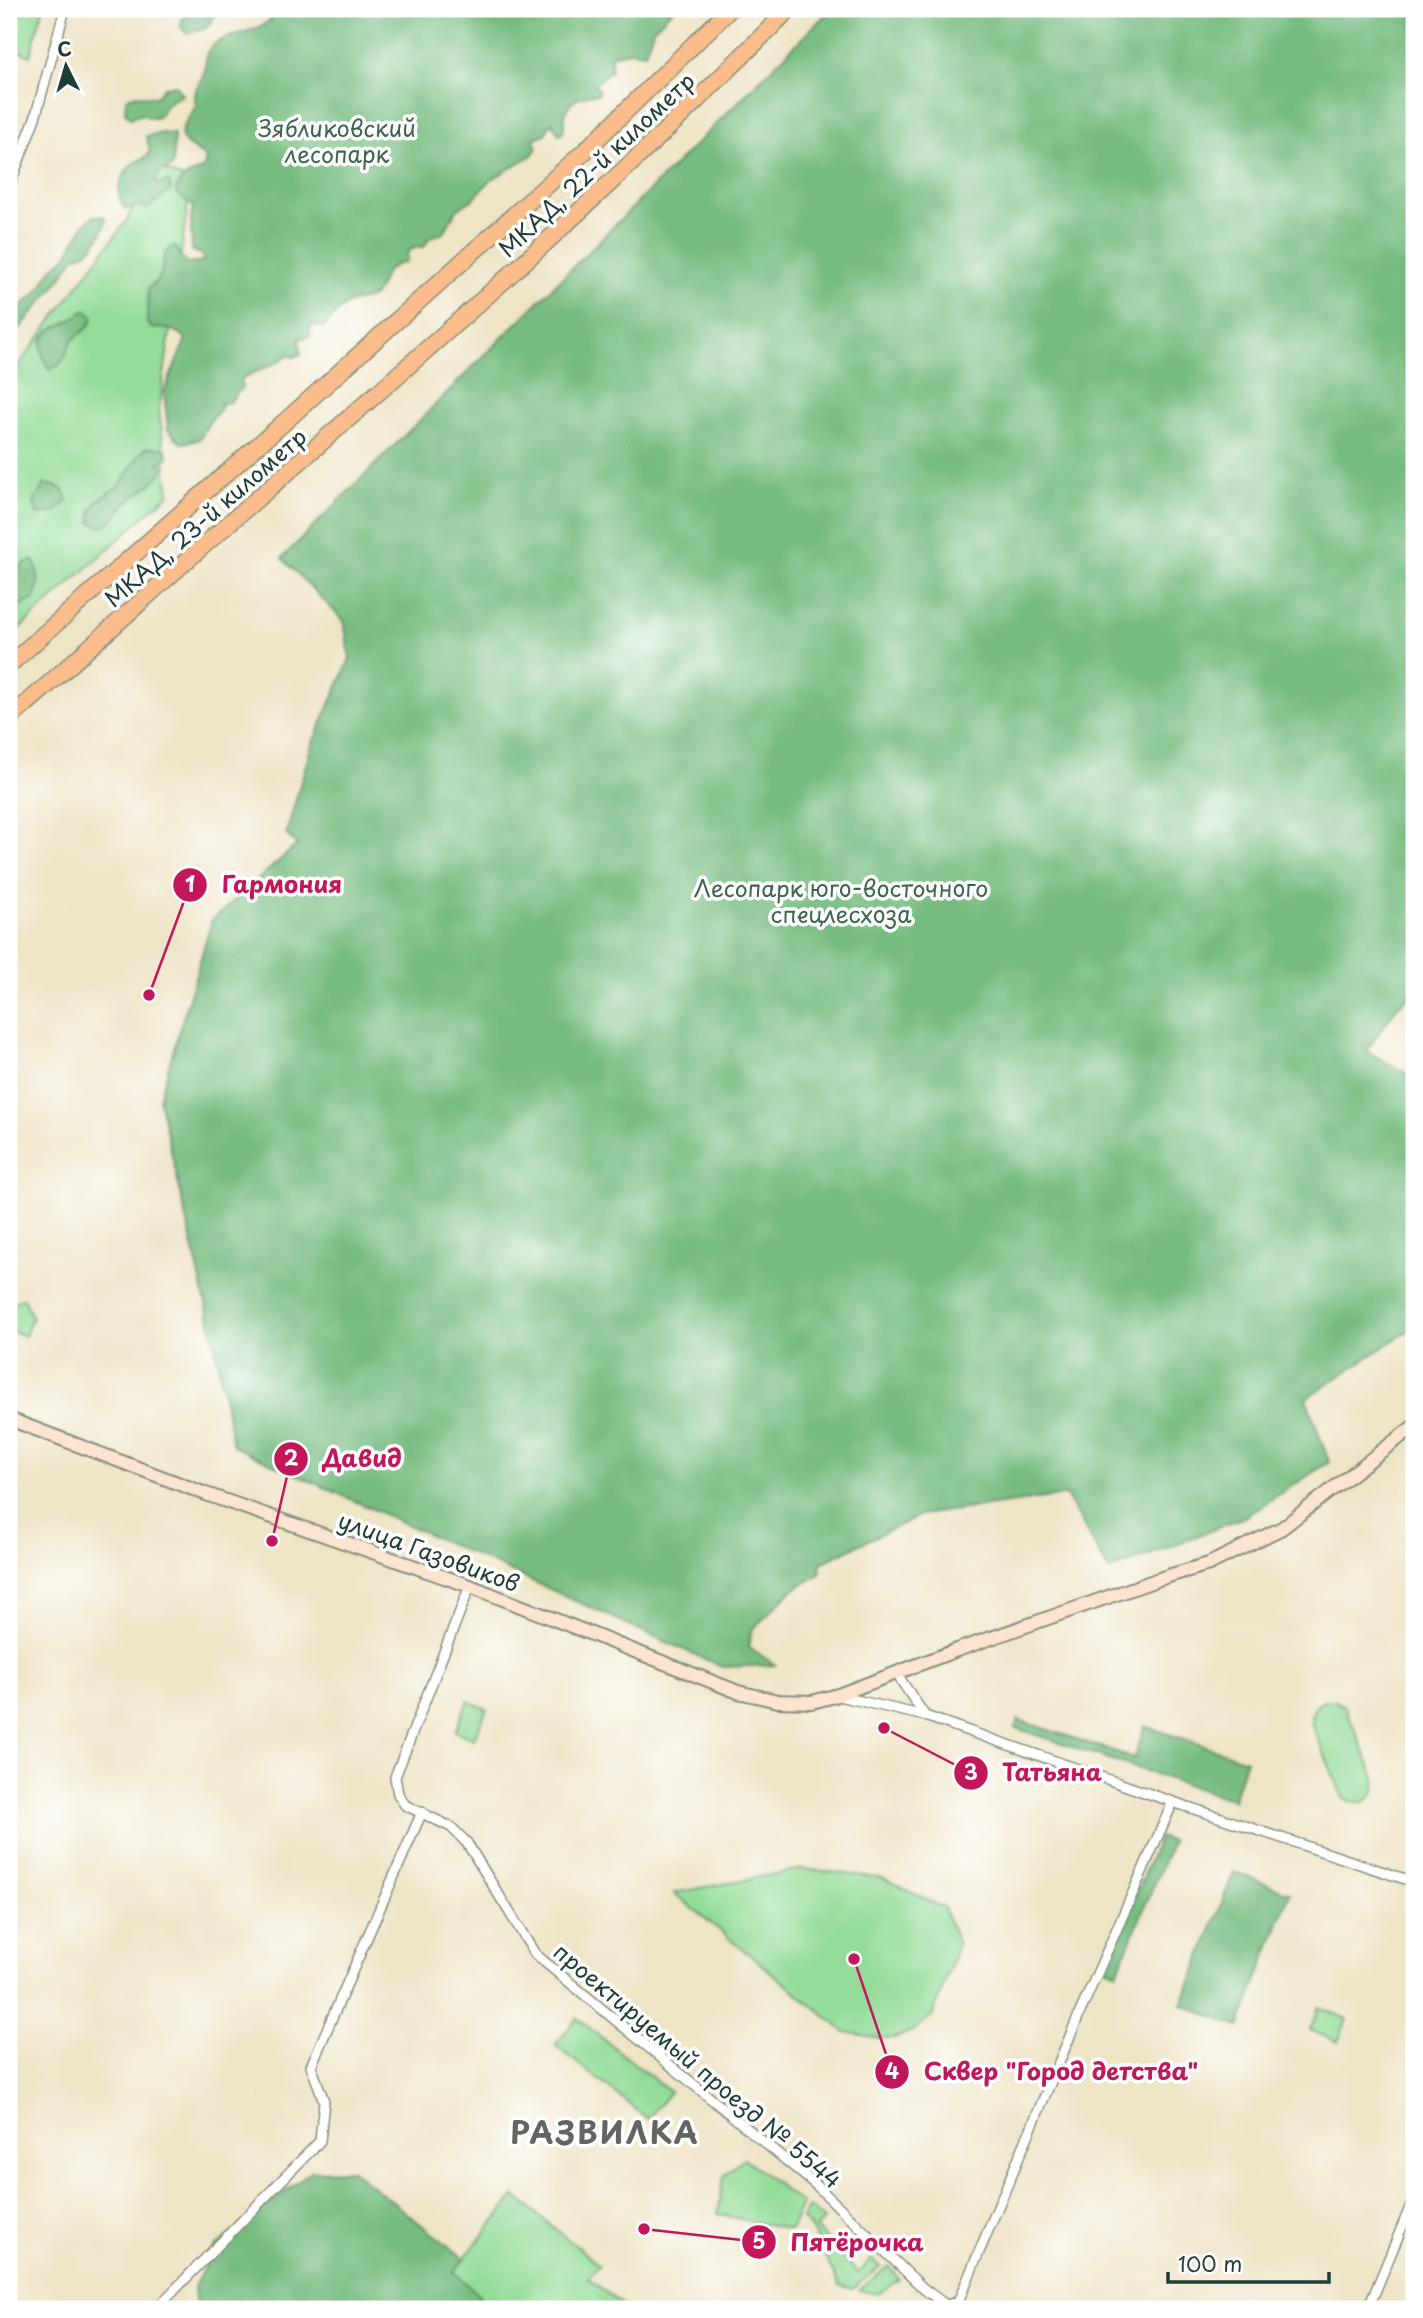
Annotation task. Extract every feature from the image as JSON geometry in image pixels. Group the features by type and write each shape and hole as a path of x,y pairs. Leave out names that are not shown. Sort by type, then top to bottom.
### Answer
{"highway":[{"name":"МКАД, 22-й километр","path":"402,316 584,151 730,9"},
{"name":"МКАД, 22-й километр","path":"430,347 613,182 789,9"},
{"name":"МКАД, 23-й километр","path":"9,665 402,316"},
{"name":"МКАД, 23-й километр","path":"9,719 430,347"}],"street":[{"path":"9,187 35,118 65,9"},
{"name":"улица Газовиков","path":"9,1419 206,1494 470,1586 738,1692 778,1702 812,1702 838,1695 1157,1580 1209,1564 1282,1528 1414,1426"},
{"name":"проектируемый проезд № 5544","path":"470,1586 395,1777 398,1794 405,1805 451,1826 467,1843 535,1954 816,2185 933,2296 946,2305 958,2302 1173,1802"},
{"path":"897,1673 925,1716"},
{"path":"838,1695 925,1716 1414,1882"},
{"path":"156,2309 320,2141 324,2101 311,2066 422,1812"},
{"path":"1368,2309 1414,2198"}],"green space":[{"path":"30,9 43,9 30,56 9,47 9,20"},
{"path":"193,9 216,9 209,25 186,33 181,27 182,19"},
{"name":"Зябликовский лесопарк","path":"245,9 674,9 654,28 645,53 630,51 611,55 611,70 594,85 599,90 598,94 582,96 570,104 562,133 559,134 552,122 545,134 535,138 537,148 532,155 491,180 472,200 456,210 444,233 430,237 424,247 408,251 406,262 387,271 374,295 351,302 324,327 311,325 310,336 299,339 301,354 294,357 287,355 241,379 242,387 230,402 220,403 221,408 202,436 181,443 168,429 164,392 186,339 175,331 152,328 147,323 148,289 159,278 165,255 174,246 186,263 198,263 204,259 192,248 193,206 176,193 182,180 204,168 206,157 184,141 182,131 196,106 196,91 206,68 207,53 212,46 259,27 274,16"},
{"name":"Лесопарк юго-восточного спецлесхоза","path":"831,9 1414,9 1414,992 1398,1006 1366,1051 1414,1077 1414,1327 1306,1398 1329,1462 1244,1517 1109,1571 1066,1495 920,1515 821,1563 820,1574 791,1591 752,1630 748,1646 775,1665 722,1667 233,1446 211,1325 159,1099 212,920 297,845 286,834 311,747 350,659 344,621 282,558"},
{"path":"176,85 182,95 169,102 157,118 143,114 130,118 125,112 126,98 137,95 156,97 164,87"},
{"path":"174,134 173,164 171,168 161,171 155,181 158,184 169,182 171,190 147,209 143,205 125,209 119,193 124,176 132,164 148,155 150,149 146,136"},
{"path":"153,165 191,182 159,410 169,494 9,638 9,378 127,220"},
{"path":"94,216 106,219 105,227 95,244 86,253 75,257 56,285 13,336 9,349 9,321 21,306 36,294 51,270 66,257 85,223"},
{"path":"83,311 93,317 90,325 72,341 60,364 49,370 41,344 44,337"},
{"path":"147,447 166,449 168,457 158,463 165,467 161,474 124,505 111,522 101,527 91,522 91,512 97,501 120,485"},
{"path":"44,484 62,490 68,499 55,511 37,515 34,501"},
{"path":"33,560 38,580 34,599 19,606 9,616 9,578 23,564"},
{"path":"24,1298 32,1317 25,1336 9,1330 9,1304"},
{"path":"1328,1700 1334,1700 1345,1707 1375,1777 1376,1785 1371,1797 1361,1802 1342,1796 1311,1722 1315,1708"},
{"path":"468,1701 487,1709 474,1739 455,1731"},
{"path":"1018,1720 1134,1758 1145,1726 1246,1760 1233,1800 1015,1728"},
{"path":"1159,1837 1172,1842 1117,1973 1105,1968"},
{"path":"802,1869 882,1878 944,1908 958,1944 933,2015 916,2029 896,2038 878,2038 845,2032 674,1893"},
{"path":"1234,1872 1290,1893 1239,2027 1182,2005"},
{"path":"1319,2007 1347,2019 1338,2042 1310,2030"},
{"path":"577,2018 670,2092 648,2119 555,2045"},
{"path":"744,2158 802,2204 790,2230 718,2214 724,2176"},
{"path":"352,2170 465,2259 454,2272 480,2296 469,2309 196,2309 194,2287 214,2248 311,2171"},
{"path":"515,2196 599,2265 588,2278 627,2309 469,2309 480,2296 453,2272"},
{"path":"809,2207 824,2220 816,2229 859,2273 872,2259 880,2267 852,2289 839,2285 811,2228 802,2219"},
{"path":"889,2266 899,2279 878,2294 859,2290"}],"waterway":[{"path":"1414,781 1414,788"},
{"path":"1414,813 1405,841 1407,856 1414,869"}],"place":[{"name":"Гармония","path":"149,995"},
{"name":"Давид","path":"272,1541"},
{"name":"Татьяна","path":"884,1728"},
{"name":"Сквер \"Город детства\"","path":"854,1959"},
{"name":"Пятёрочка","path":"644,2229"}],"district":[{"name":"РАЗВИЛКА","path":"605,2131"}]}
